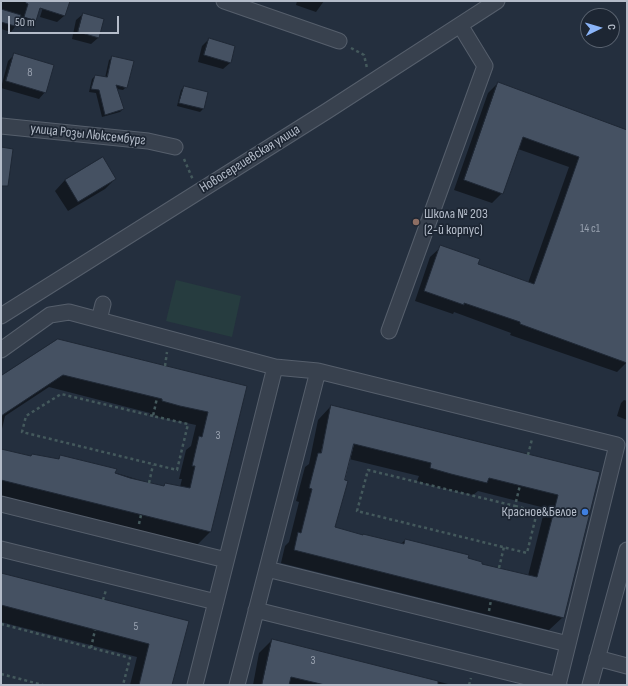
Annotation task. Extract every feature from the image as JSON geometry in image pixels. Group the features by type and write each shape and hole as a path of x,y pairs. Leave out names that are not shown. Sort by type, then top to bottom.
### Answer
{"street":[{"path":"224,1 339,41"},
{"name":"Новосергиевская улица","path":"1,316 371,83 497,1"},
{"path":"389,331 485,66 460,26"},
{"name":"улица Розы Люксембург","path":"1,126 148,141 175,148"},
{"path":"99,320 103,304"},
{"path":"1,350 50,315 69,312 275,367 318,371 617,445 558,685 256,610"},
{"path":"195,685 275,367"},
{"path":"237,685 318,371"},
{"path":"1,504 226,560"},
{"path":"1,548 216,602"},
{"path":"590,685 627,550"},
{"path":"267,569 568,644"},
{"path":"597,658 627,666"}],"path":[{"path":"339,41 364,55 371,83"},
{"path":"175,148 185,161 197,192"},
{"path":"61,394 153,416 188,424 177,470 22,432 26,416 61,394"},
{"path":"153,416 157,398"},
{"path":"149,483 154,465"},
{"path":"368,470 515,506 537,512 526,553 357,511 368,470"},
{"path":"515,506 520,485"},
{"path":"499,568 504,547"},
{"path":"1,624 130,658 123,685"},
{"path":"91,648 95,630"},
{"path":"1,674 43,685"}],"green space":[{"path":"176,280 241,296 232,337 166,321"}],"building":[{"path":"26,1 70,1 65,16 40,8 36,21 24,17 28,4"},
{"path":"1,9 21,15 18,27 1,22"},
{"path":"83,13 104,19 99,38 78,32"},
{"path":"209,38 235,46 231,63 204,55"},
{"path":"14,53 54,65 46,93 6,81"},
{"path":"112,56 134,61 127,88 116,85 124,109 105,115 99,90 91,89 95,75 107,77"},
{"path":"498,82 627,130 627,363 520,324 520,322 424,291 440,245 480,259 478,264 534,284 559,214 579,157 523,137 503,194 464,180"},
{"path":"184,86 208,92 204,109 179,103"},
{"path":"1,147 13,149 8,186 1,186"},
{"path":"103,157 116,179 78,202 65,180"},
{"path":"58,339 247,386 211,532 1,480 1,449 31,456 32,454 59,459 60,455 117,469 115,473 130,478 164,486 165,483 190,488 195,466 192,466 199,436 202,437 208,412 162,401 162,399 63,375 1,416 1,376"},
{"path":"331,405 600,472 564,618 294,550 298,532 301,533 312,489 309,488 318,453 321,453","holes":["354,444 431,463 430,468 451,474 487,483 489,478 558,495 537,577 482,564 482,562 468,558 469,555 405,539 404,544 335,527 348,481 345,480"]},
{"path":"1,573 189,621 172,685 139,685 149,644 1,605"},
{"path":"272,639 438,681 438,685 325,685 291,677 289,685 262,685"}],"place":[{"name":"Школа № 203 (2-й корпус)","path":"416,222"},
{"name":"Красное&Белое","path":"585,512"}]}
